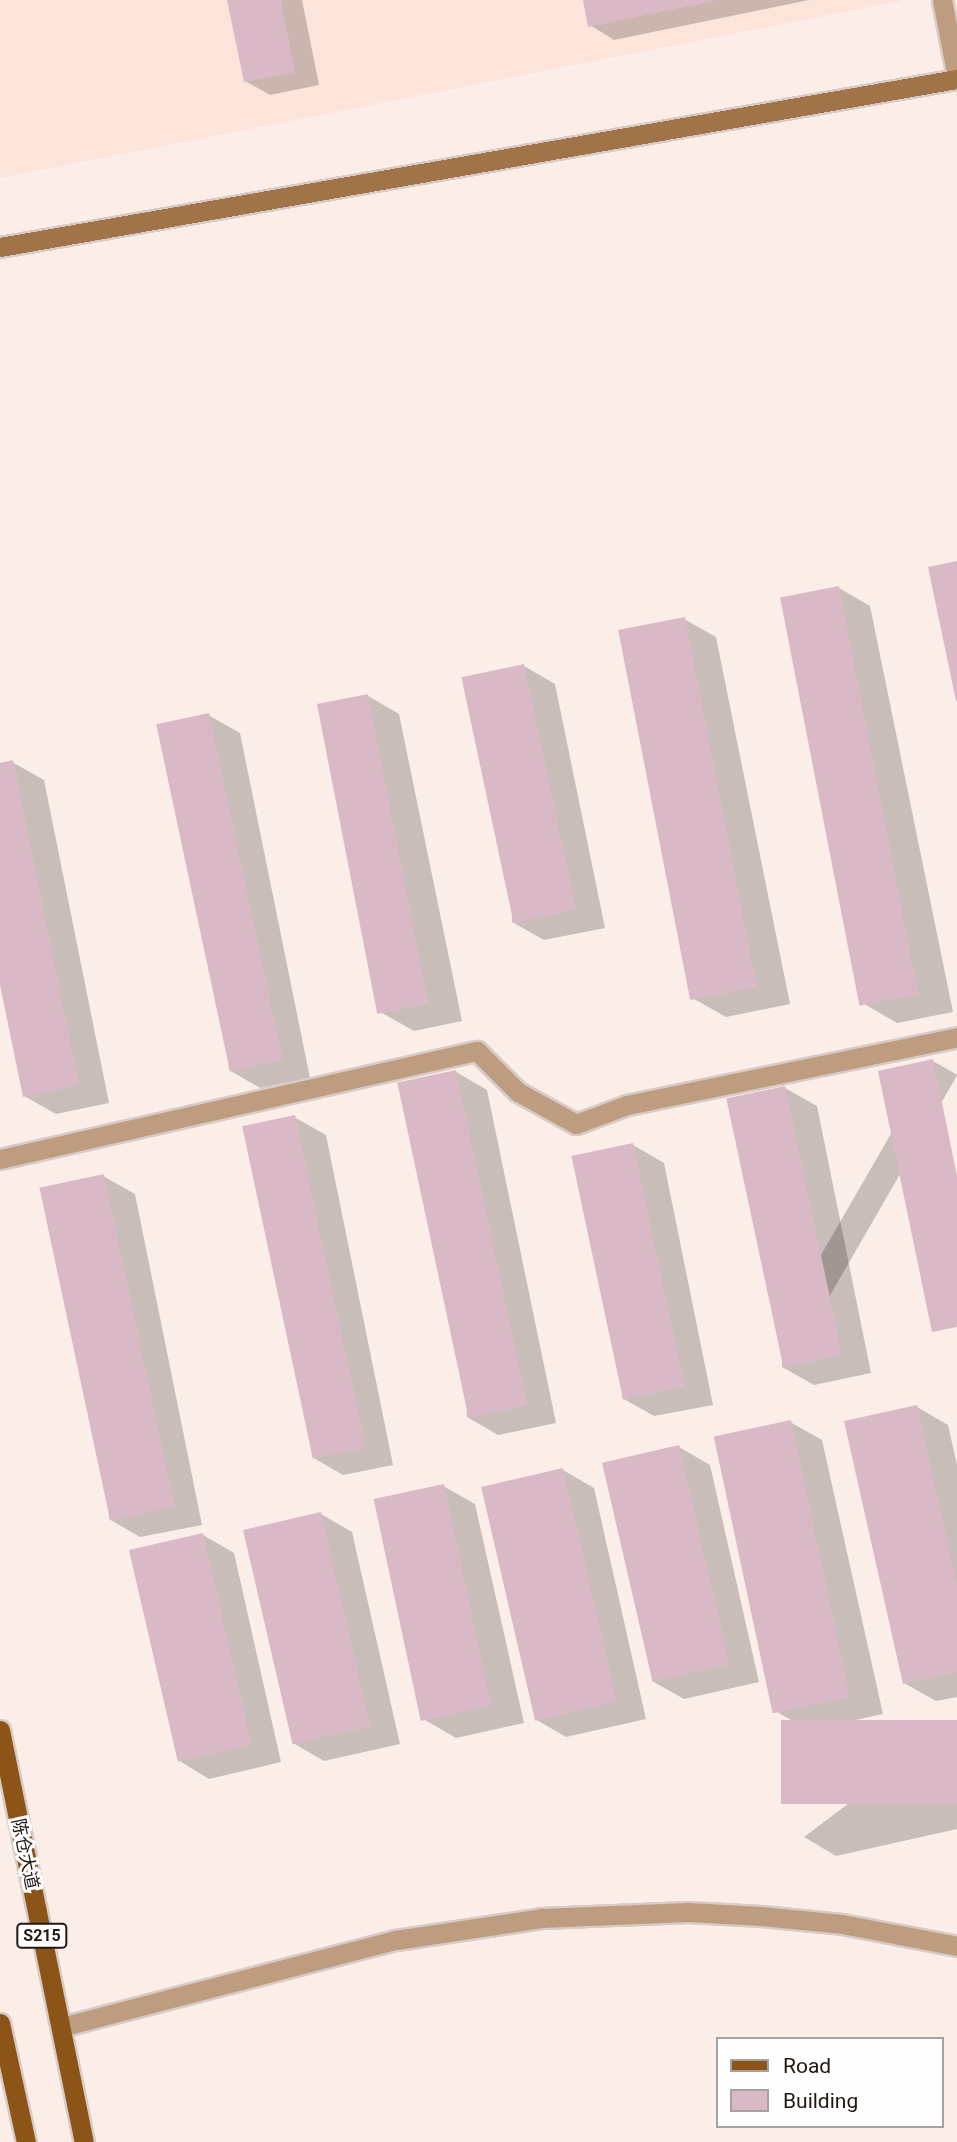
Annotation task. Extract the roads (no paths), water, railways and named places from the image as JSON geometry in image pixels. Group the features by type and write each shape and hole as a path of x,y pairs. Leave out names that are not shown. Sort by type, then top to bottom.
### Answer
{"main road":[{"path":"0,247 957,78"},
{"name":"陈仓大道","path":"0,1730 84,2142"},
{"path":"0,2023 26,2142"}],"street":[{"path":"942,0 957,78"},
{"path":"0,1159 477,1051 518,1092 576,1124 627,1105 957,1037"},
{"path":"61,2027 396,1940 541,1918 676,1912 761,1916 842,1924 957,1946"}]}
